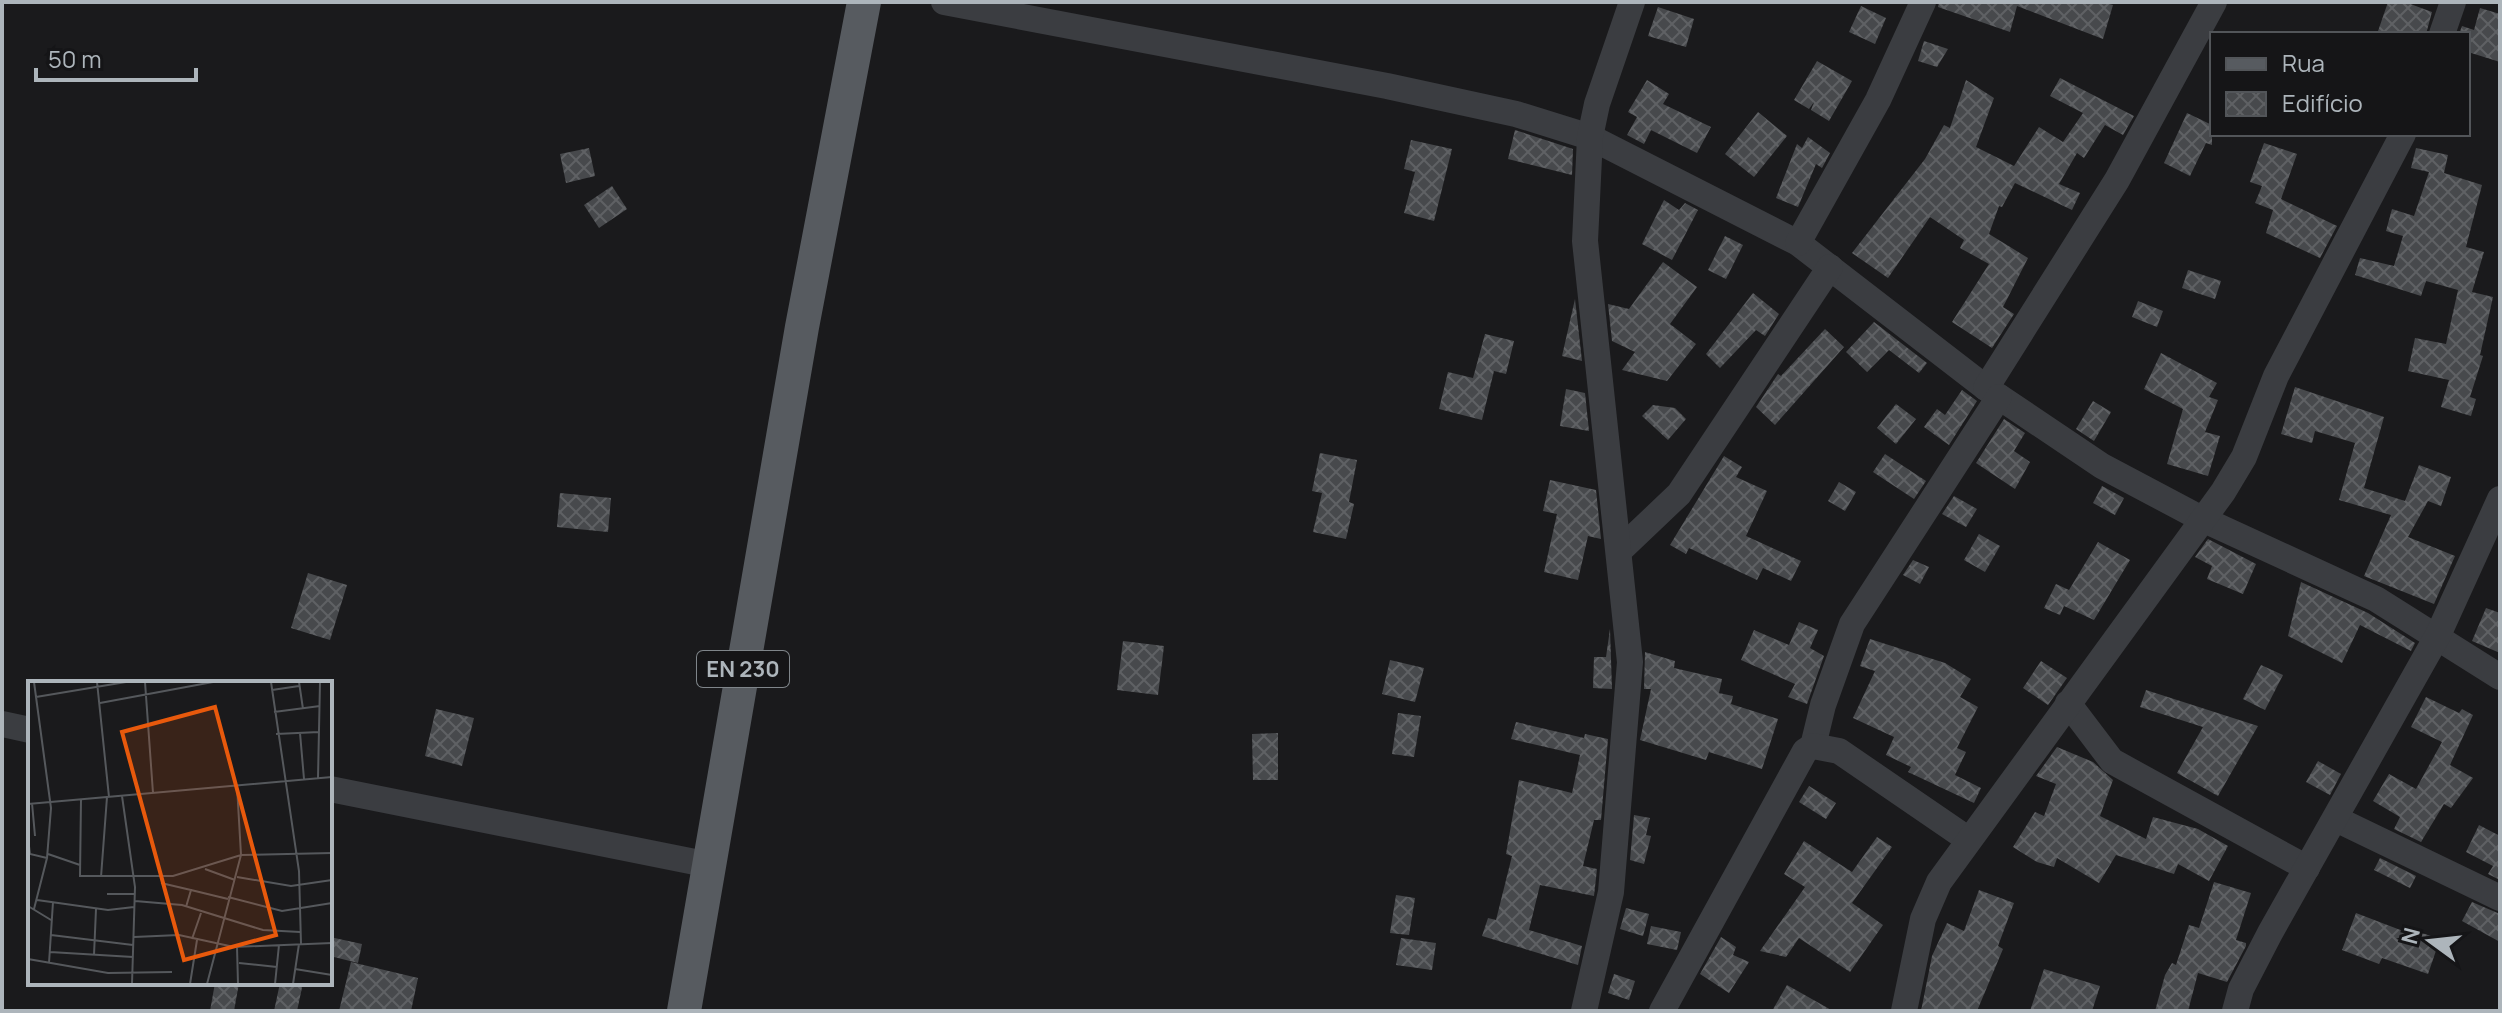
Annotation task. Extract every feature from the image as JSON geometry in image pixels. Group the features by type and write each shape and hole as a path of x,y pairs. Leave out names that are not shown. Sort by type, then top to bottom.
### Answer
{"main road":[{"name":"EN 230","path":"684,1011 802,327 864,2"}],"street":[{"path":"944,2 1387,86 1516,114 1590,137 1798,243 1993,392 2102,466 2202,519 2329,575 2438,635 2500,677"},
{"path":"1584,1011 1611,892 1630,662 1585,241 1590,137 1632,2"},
{"path":"1798,243 1878,100 1923,2"},
{"path":"1813,746 1823,705 1852,624 2117,180 2214,2"},
{"path":"2443,32 2453,2"},
{"path":"1904,1011 1923,919 1939,882 2244,457 2276,376 2402,136"},
{"path":"1619,551 1679,494 1830,267"},
{"path":"2235,1011 2241,989 2438,635 2500,499"},
{"path":"2068,703 2112,761 2307,868"},
{"path":"2,724 28,730"},
{"path":"1662,1011 1797,765 1805,751 1813,746 1839,751 1969,840"},
{"path":"332,789 710,865"},
{"path":"2336,819 2500,898"}],"building":[{"path":"1939,2 2102,2 2113,5 2103,39 2017,6 2010,32 1938,7"},
{"path":"2388,2 2405,2 2432,12 2427,32 2378,32"},
{"path":"1861,6 1886,18 1875,44 1849,32"},
{"path":"1658,7 1694,19 1686,47 1648,36"},
{"path":"2480,8 2500,14 2500,62 2470,53 2470,32 2460,32 2462,26 2474,30"},
{"path":"1924,41 1948,49 1937,67 1918,61"},
{"path":"1817,61 1852,81 1829,121 1811,110 1814,102 1809,109 1794,100"},
{"path":"2060,78 2134,116 2123,135 2105,125 2084,158 2077,153 2059,184 2080,193 2072,210 2015,183 2002,207 1999,206 1989,234 2028,258 2003,307 2014,314 1992,348 1952,322 1989,264 1960,248 1964,240 1930,217 1888,278 1852,253 1925,159 1944,125 1950,128 1966,80 1994,98 1976,147 2014,166 2039,127 2063,142 2083,113 2050,96"},
{"path":"1647,80 1669,94 1663,104 1711,127 1697,153 1651,130 1644,144 1627,135 1637,117 1628,112"},
{"path":"1758,112 1787,136 1754,177 1725,154"},
{"path":"2187,113 2210,124 2212,145 2206,143 2190,176 2164,163"},
{"path":"1515,130 1573,149 1572,175 1508,159"},
{"path":"1808,137 1830,153 1822,168 1816,164 1798,207 1776,198 1797,144 1802,148"},
{"path":"1411,140 1452,149 1434,221 1404,213 1415,172 1404,169"},
{"path":"2264,143 2297,154 2281,199 2337,226 2320,258 2266,233 2273,210 2255,203 2262,186 2250,182"},
{"path":"589,148 595,176 566,183 560,154"},
{"path":"2416,148 2448,155 2444,173 2482,185 2466,247 2484,252 2472,292 2493,297 2480,355 2483,356 2470,397 2476,399 2471,416 2441,407 2449,380 2408,371 2415,338 2446,344 2458,290 2426,281 2421,296 2355,275 2360,258 2394,266 2403,236 2386,231 2392,209 2414,216 2429,172 2411,168"},
{"path":"612,186 627,209 599,228 584,205"},
{"path":"1664,200 1679,210 1685,203 1698,210 1672,260 1642,244"},
{"path":"1725,236 1743,245 1726,279 1708,270"},
{"path":"1663,262 1697,287 1670,324 1696,344 1667,381 1622,370 1635,352 1612,341 1608,304 1629,309"},
{"path":"2188,270 2221,281 2215,299 2182,288"},
{"path":"1753,293 1779,314 1765,336 1756,330 1720,368 1706,354"},
{"path":"1575,299 1582,361 1562,356"},
{"path":"2138,301 2163,311 2157,327 2132,317"},
{"path":"1874,322 1927,363 1919,373 1889,350 1867,372 1846,352"},
{"path":"1825,329 1844,347 1775,425 1756,407 1778,374 1781,376"},
{"path":"1485,334 1514,341 1506,374 1494,371 1482,420 1439,409 1448,372 1473,378"},
{"path":"2161,353 2217,383 2209,397 2218,400 2205,432 2220,436 2208,476 2167,464 2183,409 2144,389"},
{"path":"2295,387 2384,417 2364,488 2405,501 2419,465 2451,477 2441,506 2428,501 2408,537 2455,556 2434,604 2364,576 2391,515 2339,500 2355,443 2315,431 2312,443 2281,434"},
{"path":"1566,389 1585,393 1589,431 1560,426"},
{"path":"1962,390 1977,401 1949,445 1924,427 1937,409 1945,415"},
{"path":"2093,401 2111,412 2094,441 2076,429"},
{"path":"1896,404 1916,419 1896,444 1877,428"},
{"path":"1653,405 1675,408 1686,419 1668,440 1642,416"},
{"path":"2004,419 2025,433 2014,451 2030,462 2015,489 1976,463"},
{"path":"1320,453 1357,460 1349,502 1354,504 1346,539 1313,532 1322,493 1312,491"},
{"path":"1885,454 1926,481 1914,499 1873,472"},
{"path":"1724,456 1742,467 1736,477 1767,491 1746,536 1801,561 1791,581 1763,568 1757,580 1689,548 1686,554 1670,545"},
{"path":"1550,480 1596,490 1601,539 1588,536 1578,580 1544,572 1557,514 1543,511"},
{"path":"1839,482 1856,492 1845,511 1828,501"},
{"path":"2102,486 2124,498 2115,515 2093,503"},
{"path":"560,493 611,498 608,532 557,527"},
{"path":"1954,496 1977,509 1966,527 1942,514"},
{"path":"1979,534 2000,546 1985,572 1964,560"},
{"path":"2208,539 2256,564 2243,594 2207,579 2212,566 2195,557"},
{"path":"2098,542 2130,560 2094,620 2064,606 2060,615 2044,608 2056,584 2069,590"},
{"path":"1913,560 1929,567 1920,584 1903,575"},
{"path":"308,573 347,585 330,640 291,628"},
{"path":"2301,582 2368,613 2415,643 2411,651 2360,625 2342,663 2288,636"},
{"path":"2486,608 2500,613 2500,653 2472,641"},
{"path":"1799,622 1818,630 1810,648 1824,656 1807,704 1788,697 1795,684 1741,660 1754,630 1789,645"},
{"path":"1610,629 1612,689 1593,688 1594,657 1606,657"},
{"path":"1870,639 1945,663 1971,679 1960,697 1978,707 1957,748 1966,752 1955,775 1981,788 1974,803 1908,772 1911,767 1886,755 1894,737 1853,718 1875,671 1860,666"},
{"path":"1123,641 1164,646 1158,695 1117,690"},
{"path":"1645,652 1675,661 1674,668 1722,679 1719,693 1733,696 1731,704 1778,719 1762,769 1709,752 1706,760 1640,740 1651,689 1644,689"},
{"path":"1390,660 1424,668 1415,702 1382,694"},
{"path":"2041,661 2067,678 2048,705 2023,688"},
{"path":"2261,665 2283,675 2265,710 2243,699"},
{"path":"2146,690 2258,726 2218,796 2177,773 2203,727 2140,707"},
{"path":"2426,697 2459,713 2462,709 2473,715 2450,765 2473,778 2451,808 2444,804 2421,842 2394,829 2400,817 2373,801 2389,774 2416,789 2442,742 2411,727"},
{"path":"436,709 474,718 462,766 425,756"},
{"path":"1398,713 1421,716 1414,757 1392,754"},
{"path":"1516,722 1584,738 1585,734 1608,739 1601,820 1594,820 1583,866 1597,869 1594,896 1540,885 1529,930 1582,946 1578,965 1482,936 1488,918 1496,920 1512,856 1506,854 1519,780 1572,793 1580,755 1511,739"},
{"path":"1278,733 1278,780 1253,780 1252,734"},
{"path":"2057,747 2093,762 2113,780 2100,816 2146,839 2153,817 2198,829 2228,846 2209,881 2178,864 2174,874 2116,855 2099,883 2057,858 2054,867 2037,862 2013,847 2035,812 2044,816 2056,784 2036,776"},
{"path":"2318,761 2341,774 2330,795 2306,782"},
{"path":"1809,786 1836,803 1826,819 1799,802"},
{"path":"1634,815 1650,818 1646,835 1651,836 1644,864 1630,860"},
{"path":"2479,825 2500,836 2500,880 2488,874 2493,866 2466,852"},
{"path":"1877,837 1892,847 1852,903 1883,925 1850,972 1799,938 1786,957 1760,951 1805,887 1784,874 1804,841 1852,872"},
{"path":"2380,858 2416,876 2410,888 2374,870"},
{"path":"2214,882 2251,893 2236,940 2246,943 2246,946 2227,982 2198,973 2188,1011 2155,1011 2165,975 2172,963 2176,965 2189,925 2199,928"},
{"path":"1979,890 2014,903 1998,946 2003,949 1977,1011 1921,1011 1932,956 1947,923 1964,931"},
{"path":"1396,895 1415,898 1409,935 1390,933"},
{"path":"2472,902 2500,914 2500,942 2462,921"},
{"path":"1626,908 1649,914 1643,936 1620,929"},
{"path":"2356,913 2403,931 2404,927 2440,939 2428,974 2382,958 2379,964 2342,950"},
{"path":"1651,926 1681,932 1677,950 1647,944"},
{"path":"332,937 362,944 358,963 332,956"},
{"path":"1721,937 1736,947 1733,955 1749,962 1729,993 1700,974"},
{"path":"1401,938 1436,943 1432,970 1396,965"},
{"path":"351,962 418,978 411,1011 339,1011"},
{"path":"2044,969 2100,986 2092,1011 2030,1011"},
{"path":"1614,974 1635,981 1629,1000 1608,993"},
{"path":"215,985 239,985 234,1011 210,1011"},
{"path":"280,985 303,985 297,1011 274,1011"},
{"path":"1787,985 1833,1011 1772,1011"}]}
